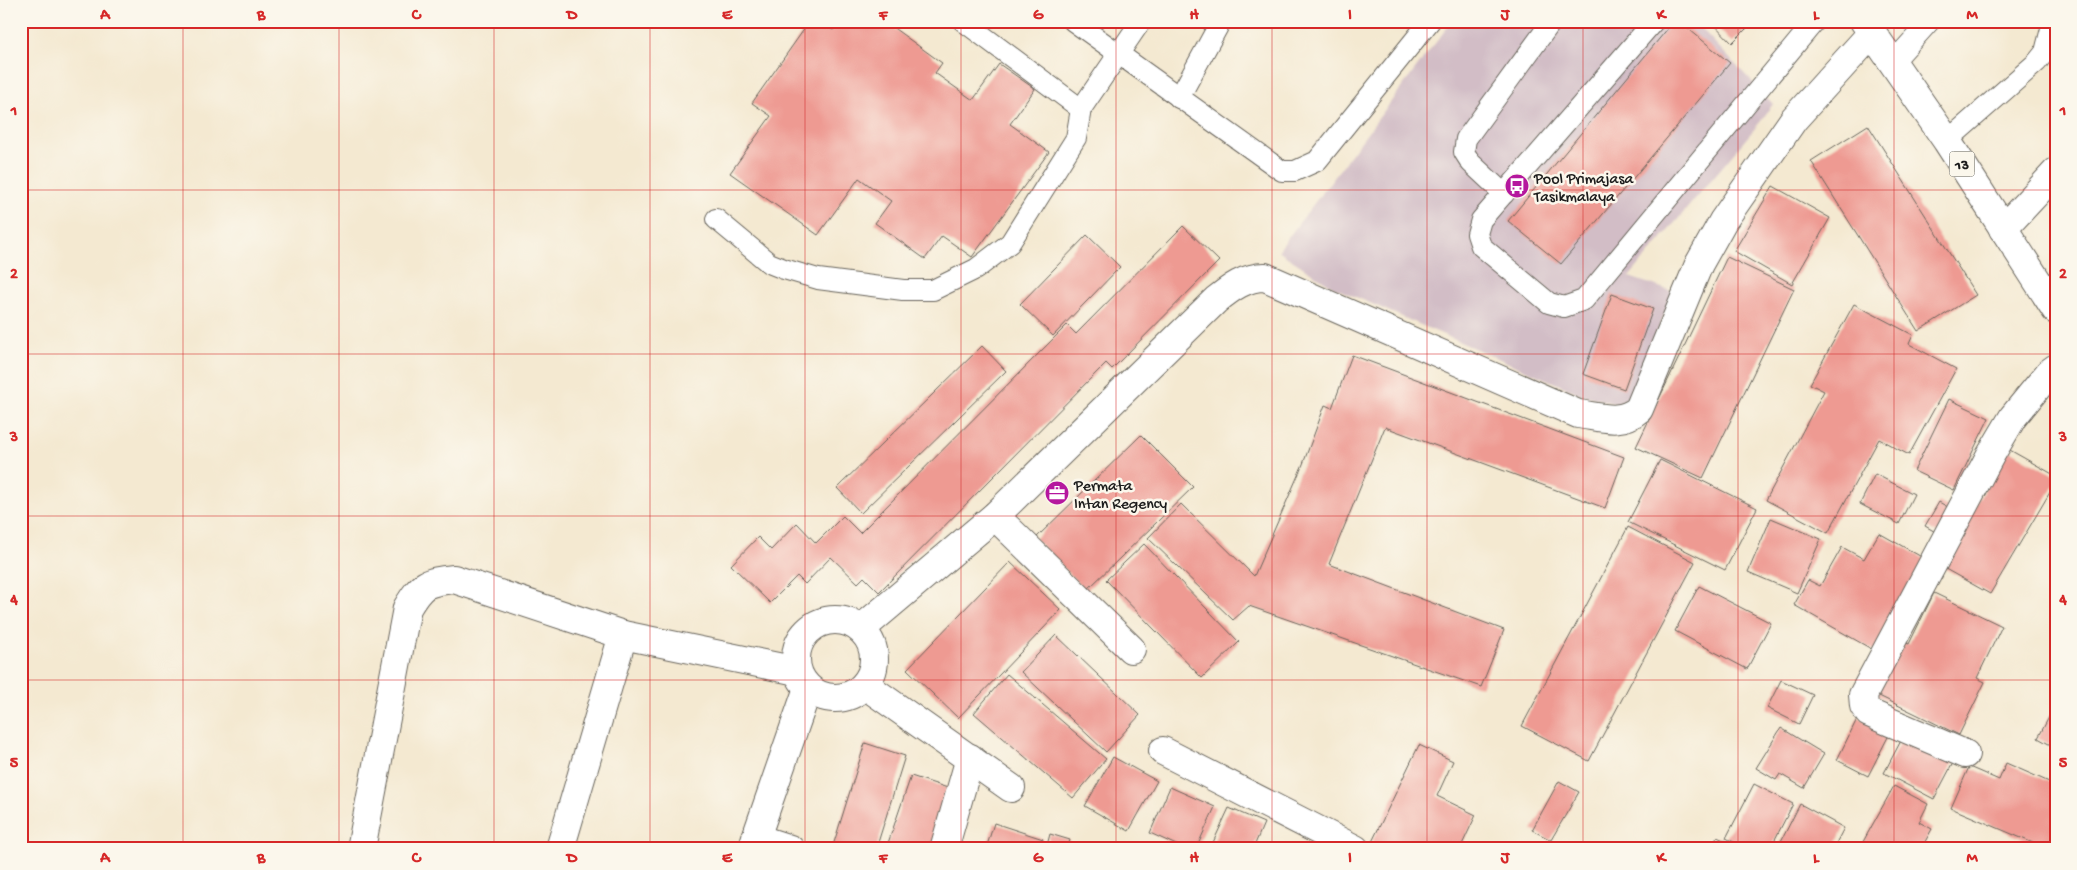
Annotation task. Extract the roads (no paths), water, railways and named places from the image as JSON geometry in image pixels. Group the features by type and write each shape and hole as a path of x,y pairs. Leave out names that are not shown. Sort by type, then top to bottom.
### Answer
{"main road":[{"name":"13","path":"1868,27 1947,141 2056,310"},
{"path":"861,629 995,516 1216,300 1243,281 1254,277 1265,277 1578,414 1609,419 1629,418 1639,409 1699,264 1722,221 1794,119 1868,27"},
{"path":"2003,229 2056,172"},
{"path":"1964,754 1869,713 1864,706 1863,695 2013,416 2049,373 2056,368"},
{"path":"995,516 1131,649"},
{"path":"361,849 407,608 419,589 433,582 454,579 623,635 802,679 826,698 847,697 865,685 874,667 873,646 861,629 843,620 822,621 805,632 796,651 802,679 754,843 790,849"},
{"path":"560,849 623,635"},
{"path":"865,685 1011,788"},
{"path":"1163,751 1355,849"},
{"path":"944,849 970,758"}],"lane":[{"path":"963,21 1081,109"},
{"path":"1073,21 1282,171 1305,168 1317,161 1430,21"},
{"path":"716,219 769,263 784,269 827,280 903,290 933,290 976,269 1010,243 1076,138 1081,109 1142,21"},
{"path":"1178,98 1222,21"},
{"path":"1504,194 1471,163 1464,152 1466,139 1552,21"},
{"path":"1652,22 1481,220 1477,234 1481,246 1549,303 1564,307 1584,300 1815,21"},
{"path":"1893,62 1930,21"},
{"path":"1947,141 2041,57 2049,41 2054,21"}],"place":[{"name":"Pool Primajasa Tasikmalaya","path":"1517,186"},
{"name":"Permata Intan Regency","path":"1057,493"}]}
